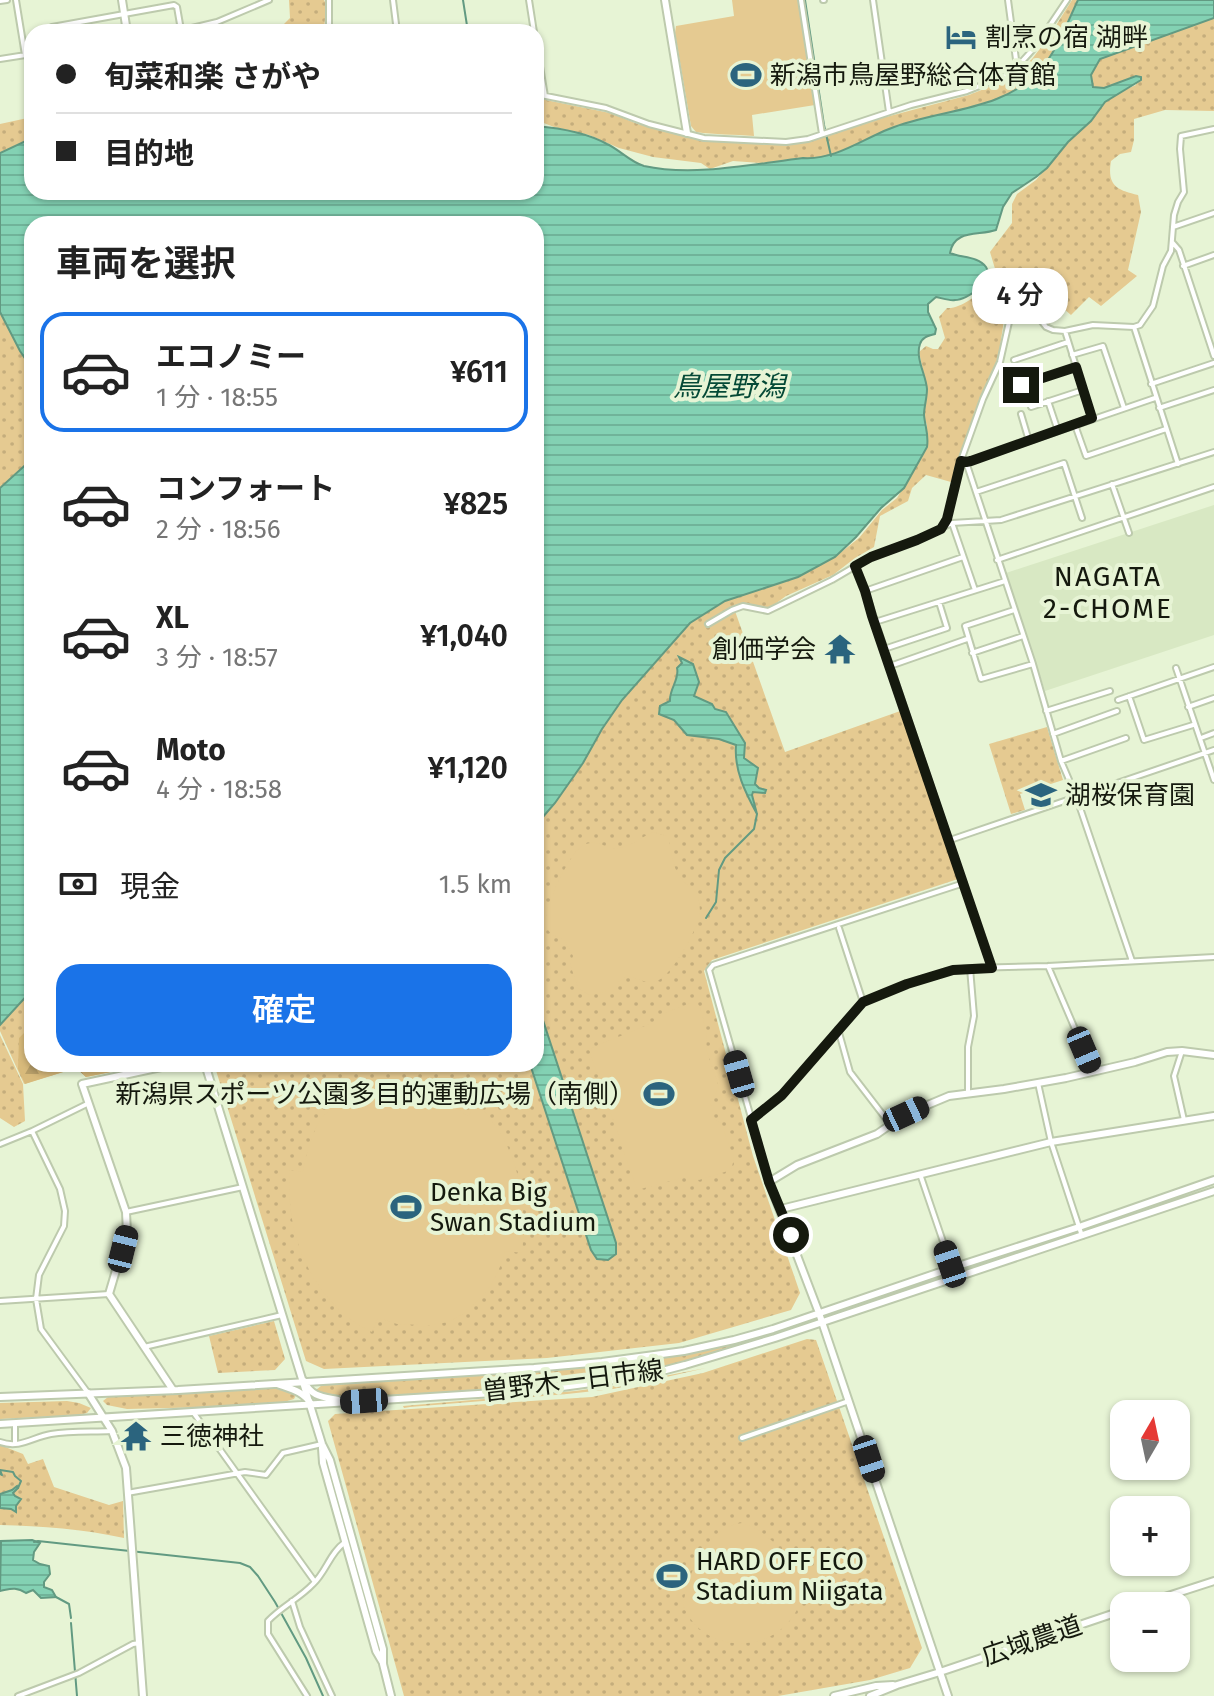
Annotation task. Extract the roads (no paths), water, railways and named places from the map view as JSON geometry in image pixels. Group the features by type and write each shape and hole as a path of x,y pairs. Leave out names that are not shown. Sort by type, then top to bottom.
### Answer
{"main road":[{"path":"122,0 126,24"},
{"path":"665,0 687,133"},
{"path":"948,1696 819,1313 769,1182 804,1162 865,1139 906,1114 949,1096 1093,1072 1167,1052 1214,1055"},
{"path":"138,1072 82,1084 126,1212 127,1233 109,1294 173,1390"},
{"path":"207,1072 322,1444 330,1460 348,1540 383,1649 383,1664 391,1696"},
{"path":"781,1209 1051,1142 1214,1116"},
{"name":"曽野木一日市線","path":"0,1397 173,1390 567,1365 684,1351 773,1329 1214,1180"},
{"name":"曽野木一日市線","path":"0,1424 607,1382 685,1365 822,1322 1214,1191"},
{"path":"304,1381 317,1395 346,1402"},
{"path":"273,1383 296,1390 311,1404"},
{"path":"88,1393 112,1431 124,1460 143,1696"},
{"path":"1180,1592 1214,1581"},
{"name":"広域農道","path":"897,1685 1110,1615"},
{"path":"834,1696 876,1686 897,1685"},
{"path":"870,1696 897,1685"}],"street":[{"path":"0,1 7,0"},
{"path":"16,0 24,49"},
{"path":"208,24 269,0"},
{"path":"329,0 329,24"},
{"path":"393,0 396,24"},
{"path":"529,0 533,24"},
{"path":"801,0 824,133"},
{"path":"873,0 889,112"},
{"path":"1008,0 1017,67"},
{"path":"544,90 545,96 606,108 649,124 704,138 786,142 808,139 1007,75 1049,30 1067,0"},
{"path":"67,24 174,5 177,7 178,24"},
{"path":"0,59 24,55"},
{"path":"941,529 947,519 983,399 1000,362 1013,315 1019,309 1033,310 1046,327 1065,331 1093,325 1140,325 1153,306 1172,242 1178,202 1184,192 1181,136 1214,129"},
{"path":"1173,227 1214,213"},
{"path":"1172,242 1179,250 1214,356"},
{"path":"1183,266 1214,255"},
{"path":"1134,327 1178,464"},
{"path":"1065,331 1092,418"},
{"path":"1014,360 1068,342"},
{"path":"1072,355 1103,346 1124,408"},
{"path":"1151,384 1214,363"},
{"path":"1021,385 1076,367"},
{"path":"1031,407 1083,390"},
{"path":"1159,408 1214,390"},
{"path":"963,462 1155,398"},
{"path":"1048,401 1058,431"},
{"path":"1021,414 1029,441"},
{"path":"1075,425 1086,456 1166,429"},
{"path":"708,624 743,606 768,611 871,557 952,523 1001,520 1214,452"},
{"path":"963,462 1024,636 1061,761 1076,796 1132,961"},
{"path":"976,492 1064,463 1082,518"},
{"path":"1112,484 1129,533"},
{"path":"997,560 1214,487"},
{"path":"952,523 975,590"},
{"path":"865,591 963,557"},
{"path":"855,566 992,968"},
{"path":"875,622 1005,581"},
{"path":"884,649 947,628 939,601"},
{"path":"1014,610 965,626 981,679 1033,664"},
{"path":"972,653 1024,636"},
{"path":"890,666 968,639"},
{"path":"1118,700 1214,667"},
{"path":"1176,668 1214,780"},
{"path":"1046,711 1110,691"},
{"path":"1129,696 1144,740 1194,725"},
{"path":"1188,707 1214,698"},
{"path":"1053,734 1117,711"},
{"path":"1201,738 1214,733"},
{"path":"1061,761 1126,738"},
{"path":"950,840 1214,750"},
{"path":"769,1182 709,970 713,965 964,883"},
{"path":"839,928 863,1002"},
{"path":"751,1120 782,1095 863,1002 925,978 970,968 1214,957"},
{"path":"1048,966 1093,1072"},
{"path":"968,1092 968,1047 974,1016 970,968"},
{"path":"838,1029 850,1072 891,1125"},
{"path":"1182,1051 1174,1076 1184,1120"},
{"path":"1038,1083 1051,1142 1082,1236"},
{"path":"0,1144 89,1103"},
{"path":"32,1131 60,1189 65,1211 64,1226 39,1275 36,1299 41,1329 88,1393"},
{"path":"920,1174 952,1268"},
{"path":"126,1212 243,1187"},
{"path":"0,1301 109,1294"},
{"path":"144,1347 283,1315"},
{"path":"742,1438 849,1401"},
{"path":"193,1412 315,1582"},
{"path":"15,1423 15,1444"},
{"path":"0,1442 23,1444 48,1434 112,1431"},
{"path":"127,1493 245,1472 266,1475 283,1453 322,1444"},
{"path":"307,1696 268,1634 268,1621 315,1582 336,1550 348,1540"},
{"path":"291,1602 332,1696"},
{"path":"18,1696 79,1673 140,1643"}],"water":[{"name":"鳥屋野潟","path":"1078,0 1214,0 1214,18 1100,59 1091,75 1093,87 1104,88 1136,76 1141,80 1105,102 1047,168 1012,193 1003,207 996,230 962,237 952,245 950,253 983,263 988,272 987,278 966,297 953,300 936,297 928,304 935,334 922,340 919,349 927,389 924,415 927,447 904,488 835,557 798,577 725,601 690,623 622,700 583,763 544,816 544,216 24,216 24,357 0,312 0,153 24,142 24,200 544,200 544,127 591,137 639,164 663,169 724,168 815,158 837,153 908,122 969,108 1008,94 1040,70"},
{"path":"24,466 24,999 0,1025 0,488"},
{"path":"679,657 693,664 699,682 694,696 726,712 745,743 744,758 758,768 755,784 766,790 765,793 753,792 757,814 739,772 736,745 719,739 687,735 674,720 659,714 660,706 670,701 677,668 682,663"},
{"path":"544,1023 616,1243 616,1254 608,1260 597,1259 591,1250 533,1072 544,1072"},
{"path":"17,1486 13,1493 21,1499 16,1512 0,1508 0,1494"},
{"path":"32,1540 40,1543 33,1560 49,1566 50,1574 44,1587 52,1590 56,1597 41,1598 33,1590 26,1593 16,1589 0,1591 1,1541"}],"waterway":[{"path":"463,0 467,24"},
{"path":"805,0 831,156"},
{"path":"706,918 716,902 719,870 725,858 754,829 757,814"},
{"path":"0,1474 0,1470 13,1472 21,1481 18,1488"},
{"path":"34,1542 240,1563 250,1567 275,1602 323,1696"},
{"path":"56,1597 69,1604 71,1618"},
{"path":"71,1623 77,1696"}],"place":[{"name":"割烹の宿 湖畔","path":"961,37"},
{"name":"新潟市鳥屋野総合体育館","path":"746,75"},
{"name":"創価学会","path":"840,649"},
{"name":"湖桜保育園","path":"1041,795"},
{"name":"新潟県スポーツ公園多目的運動広場（南側）","path":"659,1094"},
{"name":"Denka Big Swan Stadium","path":"406,1207"},
{"name":"三徳神社","path":"136,1436"},
{"name":"HARD OFF ECO Stadium Niigata","path":"672,1576"}],"district":[{"name":"NAGATA 2-CHOME","path":"1108,592"}]}
